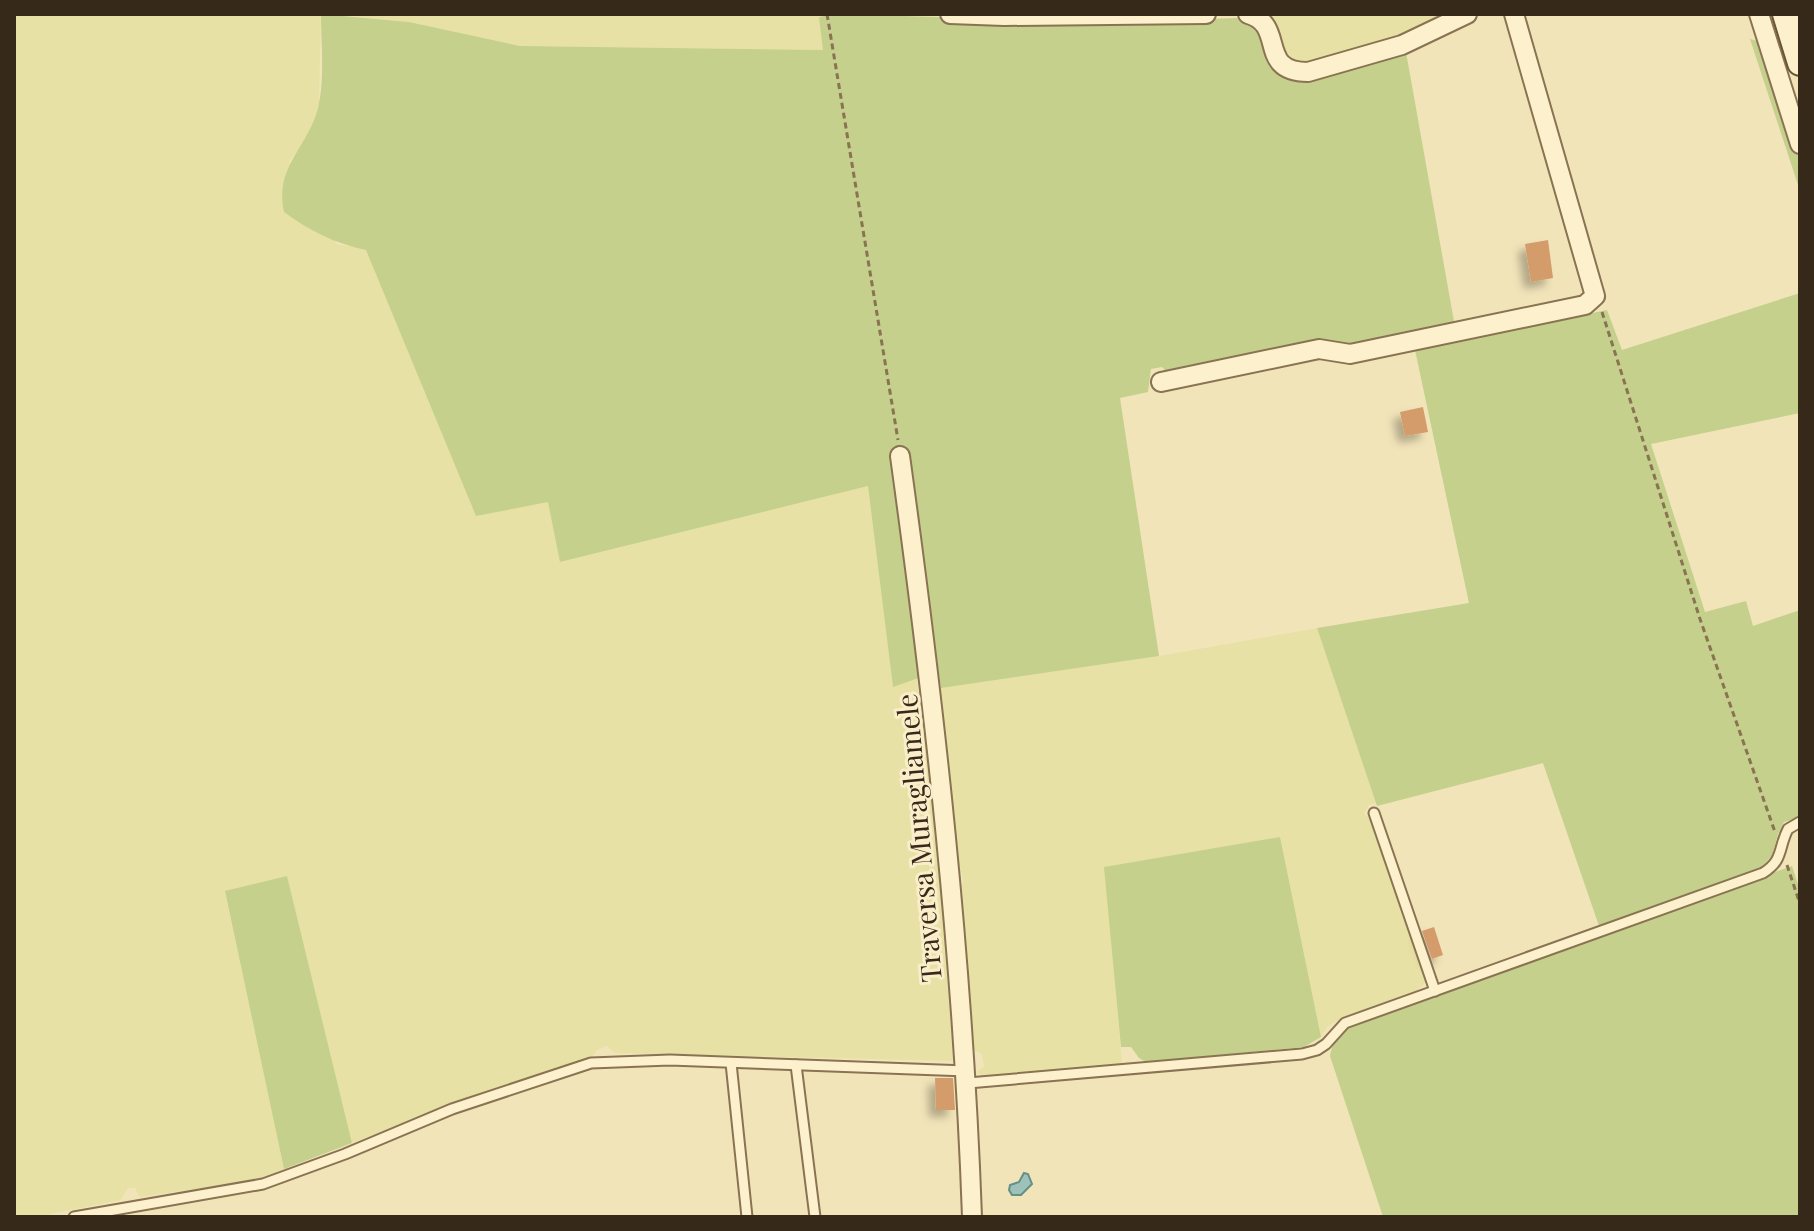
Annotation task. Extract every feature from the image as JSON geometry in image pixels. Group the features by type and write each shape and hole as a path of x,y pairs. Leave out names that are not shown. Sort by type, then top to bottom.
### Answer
{"main road":[{"path":"1785,14 1800,63"}],"street":[{"path":"950,14 1206,14"},
{"path":"1248,14 1264,23 1279,63 1286,69 1308,72 1402,45 1467,14"},
{"path":"1161,382 1319,349 1350,354 1585,305 1595,296 1514,14"},
{"path":"1759,14 1800,144"},
{"name":"Traversa Muragliamele","path":"900,456 931,681 950,853 967,1077 972,1217"}],"lane":[{"path":"1374,813 1435,991"},
{"path":"74,1217 263,1184 452,1109 591,1063 656,1060 796,1065 967,1077 1302,1054 1326,1044 1345,1023 1763,873 1774,866 1788,829 1800,822"},
{"path":"731,1063 747,1217"},
{"path":"796,1065 815,1217"}],"path":[{"path":"827,14 900,456"},
{"path":"1595,296 1700,619 1800,904"}],"shaded area":[{"path":"14,14 321,14 319,103 312,130 289,162 337,244 366,249 476,516 548,501 561,562 868,486 893,686 917,678 918,691 925,695 948,896 955,1061 615,1053 607,1046 597,1050 592,1057 450,1104 352,1143 287,876 225,892 284,1169 258,1180 139,1197 135,1188 128,1188 121,1200 36,1217 14,1217"},
{"path":"332,14 819,14 824,50 520,46 409,22"},
{"path":"1268,14 1452,14 1400,39 1307,66 1286,58"},
{"path":"1317,628 1376,803 1369,805 1364,813 1373,823 1426,978 1425,983 1414,993 1339,1020 1328,1026 1321,1037 1280,837 1105,867 1122,1064 983,1076 976,1072 984,1067 982,1054 972,1049 957,888 963,883 962,873 957,870 939,701 941,688 1159,656"}],"green space":[{"path":"321,14 409,22 520,46 823,50 819,17 832,14 1118,22 1238,18 1257,21 1283,73 1406,52 1455,327 1170,375 1162,367 1151,369 1148,392 1120,398 1159,656 941,688 906,447 895,448 924,676 893,687 868,486 560,562 548,502 476,516 366,250 323,236 284,212 282,196 288,169 318,108 322,73"},
{"path":"1750,39 1761,42 1800,162 1800,191"},
{"path":"1800,293 1800,413 1651,444 1705,612 1746,601 1753,626 1800,610 1800,817 1784,822 1772,856 1759,869 1599,926 1543,763 1377,806 1317,628 1469,603 1415,350 1607,310 1622,350"},
{"path":"1280,837 1321,1037 1304,1047 1146,1062 1131,1047 1121,1047 1104,867"},
{"path":"1792,866 1800,890 1800,1217 1383,1217 1330,1056 1339,1035 1350,1026"},
{"path":"287,876 352,1143 284,1169 225,891"}],"water":[{"path":"1024,1173 1028,1174 1032,1184 1021,1195 1012,1195 1010,1185 1019,1182"}],"building":[{"path":"1548,240 1553,278 1531,282 1525,244"},
{"path":"1423,407 1428,432 1405,436 1400,412"},
{"path":"1434,927 1443,955 1432,959 1422,931"},
{"path":"935,1078 953,1078 955,1110 936,1110"}]}
